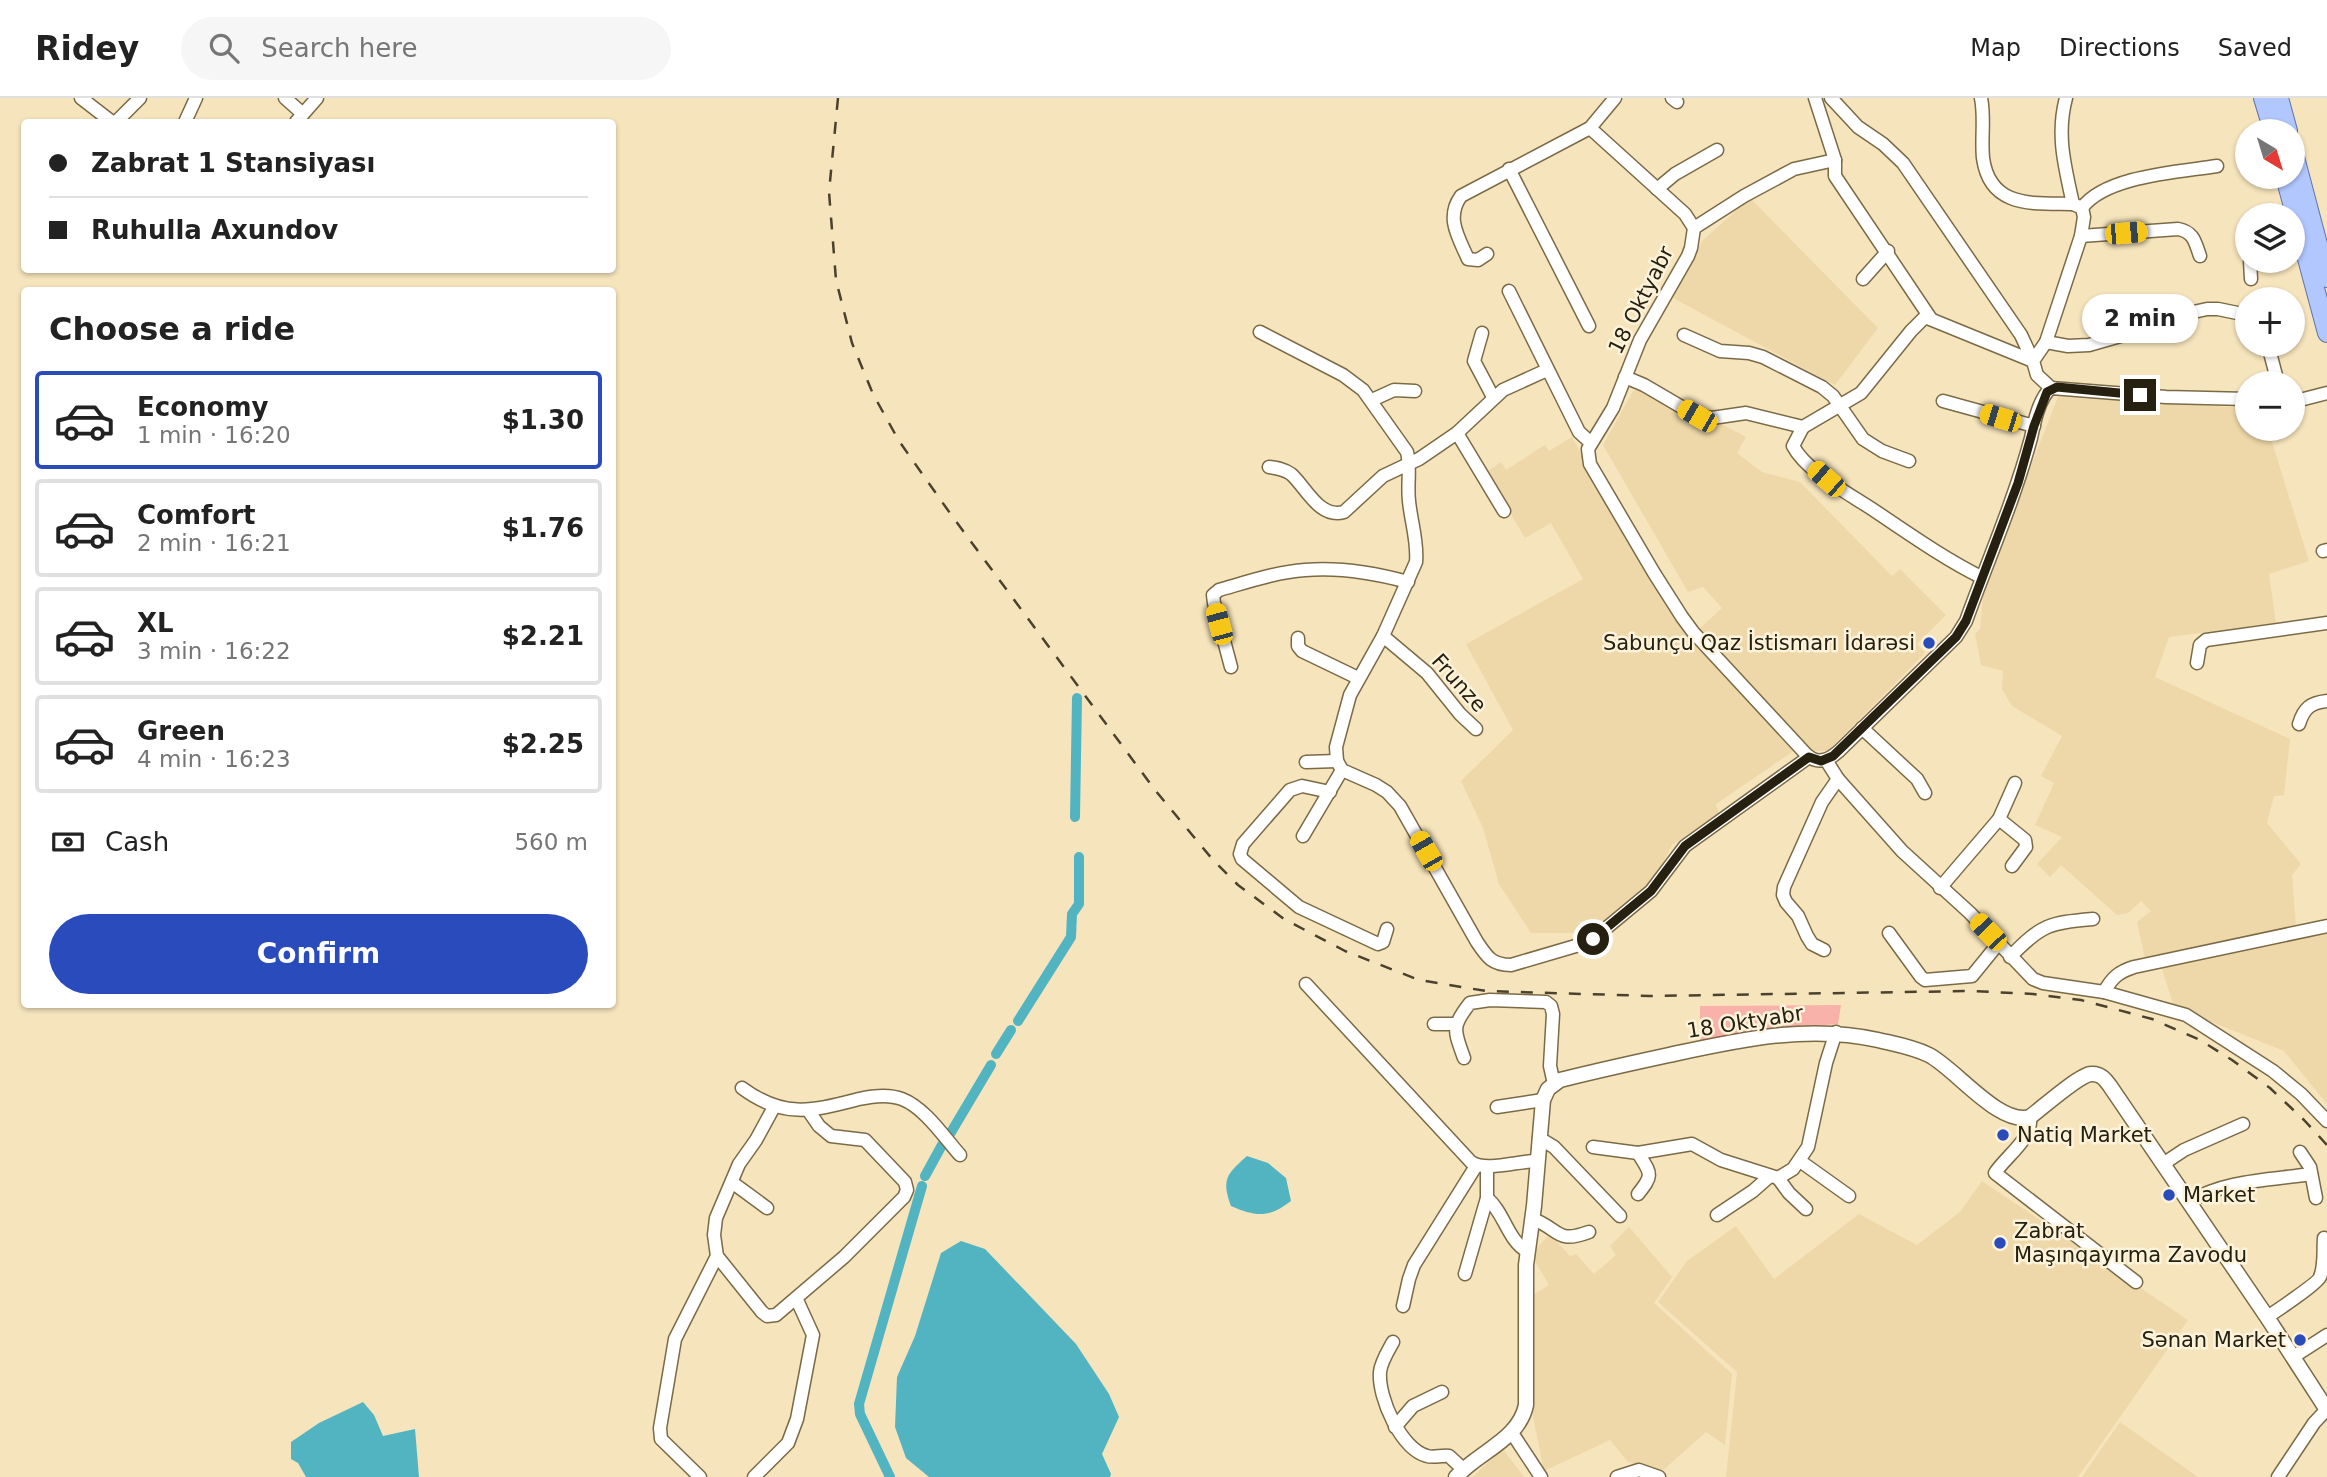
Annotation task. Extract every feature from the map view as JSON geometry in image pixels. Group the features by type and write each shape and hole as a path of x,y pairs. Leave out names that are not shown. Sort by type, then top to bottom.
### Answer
{"main road":[{"path":"2263,98 2269,119"},
{"path":"2279,98 2285,119"},
{"path":"2303,189 2327,278"},
{"path":"2305,263 2327,333"}],"street":[{"path":"81,98 110,119"},
{"path":"117,119 140,98"},
{"path":"285,98 299,118 317,98"},
{"path":"1487,254 1478,260 1468,259 1454,225 1453,212 1457,202 1468,190 1590,128 1615,98"},
{"path":"1815,98 1835,160 1835,176 1888,251 1931,319"},
{"path":"1831,98 1858,127 1883,144 1903,163 2021,335 2033,361 2036,375 2051,388 2166,397 2235,399"},
{"path":"1981,98 1986,169 1995,189 2020,202 2077,206 2102,191 2137,179 2217,166"},
{"path":"2033,361 2046,342 2081,236 2084,217 2077,206 2061,147 2061,118 2066,98"},
{"path":"186,119 192,100"},
{"name":"18 Oktyabr","path":"1590,128 1685,214 1694,228 1691,248 1640,340 1613,408 1591,443"},
{"path":"1657,189 1675,174 1717,150"},
{"path":"1694,228 1744,195 1794,169 1835,160"},
{"path":"1509,169 1590,326"},
{"path":"2081,236 2187,230 2192,234 2200,256"},
{"path":"1863,279 1888,251"},
{"path":"2251,273 2251,279"},
{"path":"1509,291 1579,432 1591,443 1588,449 1590,464 1682,617 1809,757 1826,760 1839,751 1956,637 1966,621 2018,483 2045,395 2051,388"},
{"path":"2046,342 2068,346 2089,345 2145,329 2180,315 2207,309 2235,313"},
{"path":"1981,577 1947,560 1826,479 1798,455 1793,446 1803,427 1853,398 1869,385 1925,317 2033,361"},
{"path":"1260,332 1343,375 1372,400 1402,442 1410,464 1409,498 1417,551 1416,562 1382,636 1350,695 1336,747 1339,765 1330,792 1303,836"},
{"path":"1482,333 1474,361 1493,397"},
{"path":"1684,335 1720,351 1749,353 1778,363 1822,387 1840,405 1863,439 1882,452 1909,461"},
{"path":"1269,467 1290,473 1317,504 1332,513 1340,514 1382,476 1410,464 1457,433 1503,390 1547,370"},
{"path":"1625,377 1705,418 1746,413 1803,427"},
{"path":"1372,400 1386,391 1415,391"},
{"path":"2305,399 2327,393"},
{"path":"1943,401 2034,426"},
{"path":"1457,433 1504,511"},
{"path":"1231,667 1213,603 1213,595 1219,590 1305,569 1366,572 1408,582"},
{"path":"2197,663 2200,645 2206,639 2327,623"},
{"name":"Frunze","path":"1382,636 1427,673 1460,715 1476,729"},
{"path":"1298,638 1298,646 1302,651 1358,678"},
{"path":"2299,724 2307,707 2327,701"},
{"path":"1862,728 1917,779 1925,793"},
{"path":"1306,762 1339,765 1394,797 1486,955 1492,962 1511,965 1593,939 1651,891 1685,846 1809,757"},
{"path":"1826,760 1838,779 1902,851 1970,914 2037,982 2104,992 2164,1007 2203,1024 2273,1071 2301,1094 2327,1121"},
{"path":"1824,950 1812,944 1798,916 1783,895 1784,887 1822,802 1838,779"},
{"path":"1940,888 1998,819 2015,782"},
{"path":"1330,792 1302,786 1290,790 1243,845 1240,855 1299,908 1378,944 1383,942 1387,929"},
{"path":"1998,819 2025,840 2025,847 2012,866"},
{"path":"2010,957 2036,931 2047,926 2094,919"},
{"path":"2104,992 2114,976 2134,967 2327,926"},
{"path":"1889,933 1925,980 1972,976 1998,944"},
{"path":"1306,985 1462,1153 1482,1167 1537,1161"},
{"path":"1393,1342 1380,1368 1385,1405 1395,1427 1424,1455 1449,1456 1460,1473 1511,1433 1524,1416 1527,1251 1533,1219 1543,1100 1548,1088 1554,1084 1550,1066 1553,1014 1549,1004 1476,1001 1468,1006 1454,1024 1464,1058"},
{"path":"1434,1024 1454,1024"},
{"path":"1717,1215 1774,1177 1793,1169 1800,1161 1808,1147 1826,1063 1836,1032"},
{"name":"18 Oktyabr","path":"1554,1084 1701,1048 1776,1035 1836,1032 1877,1040 1930,1056 2002,1112 2021,1120 2030,1117"},
{"path":"2136,1282 1995,1173 2026,1137 2030,1117 2081,1078 2095,1074 2105,1079 2110,1086 2327,1410 2314,1423 2278,1477"},
{"path":"742,1088 756,1099 774,1107 808,1110 870,1097 903,1099 931,1123 960,1155"},
{"path":"1497,1107 1543,1100"},
{"path":"774,1107 739,1164 714,1226 717,1256 734,1281 767,1316 776,1315 797,1300 874,1228 904,1197 907,1189 905,1182 865,1140 831,1136 819,1126 808,1110"},
{"path":"2163,1164 2184,1150 2243,1124"},
{"path":"1539,1138 1555,1147 1620,1216"},
{"path":"1593,1147 1638,1153 1692,1144 1721,1160 1774,1177 1806,1209"},
{"path":"2301,1152 2311,1174 2316,1198"},
{"path":"1638,1153 1651,1173 1650,1180 1638,1194"},
{"path":"1800,1161 1849,1196"},
{"path":"1465,1274 1487,1198 1482,1167"},
{"path":"1404,1306 1414,1265 1482,1167"},
{"path":"2189,1202 2225,1186 2311,1174"},
{"path":"733,1183 767,1208"},
{"path":"1487,1198 1519,1245 1527,1251"},
{"path":"1533,1219 1561,1236 1572,1238 1589,1231"},
{"path":"2267,1317 2320,1279 2324,1238"},
{"path":"700,1477 661,1439 660,1428 675,1339 717,1256"},
{"path":"754,1477 788,1443 797,1419 814,1335 797,1300"},
{"path":"2293,1357 2327,1335"},
{"path":"1395,1427 1413,1406 1442,1392"},
{"path":"1511,1433 1541,1477"},
{"path":"1617,1477 1639,1470 1659,1477"}],"shaded area":[{"path":"1750,198 1878,328 1835,385 1673,298 1702,241"},
{"path":"1642,389 1704,430 1722,424 1746,437 1737,453 1762,472 1800,482 1892,576 1900,569 1946,615 1917,644 1925,653 1828,751 1813,751 1699,629 1722,608 1703,587 1688,592 1603,445 1633,391"},
{"path":"2058,397 2235,407 2235,441 2272,441 2309,561 2269,574 2276,623 2169,637 2155,677 2290,739 2284,795 2274,796 2267,823 2301,864 2292,875 2296,927 2145,959 2137,922 2151,911 2141,901 2128,913 2117,915 2061,865 2050,877 2037,864 2062,837 2035,825 2054,783 2041,776 2062,736 2012,706 2002,689 2003,671 1981,665 1975,634 1980,629 1983,595 1990,570"},
{"path":"1572,437 1665,605 1686,635 1795,750 1716,804 1719,813 1672,845 1655,878 1588,933 1531,933 1499,884 1483,828 1461,781 1513,730 1466,644 1583,579 1551,523 1525,538 1486,472 1501,462 1506,470 1545,445 1549,451"},
{"path":"2327,930 2327,1104 2284,1051 2174,1007 2160,963"},
{"path":"1841,1005 1838,1024 1768,1030 1700,1042 1700,1006"},
{"path":"1982,1181 2188,1320 2078,1477 1726,1477 1737,1372 1658,1302 1687,1261 1736,1226 1774,1279 1859,1214 1917,1245 1960,1212"},
{"path":"1629,1227 1672,1277 1654,1303 1732,1374 1725,1445 1706,1432 1661,1472 1628,1462 1610,1440 1544,1471 1533,1417 1531,1296 1549,1285 1531,1254 1550,1234 1570,1256 1576,1254 1594,1274 1616,1255 1610,1246"},
{"path":"2120,1422 2198,1477 2082,1477"},
{"path":"1502,1448 1524,1477 1473,1477"}],"water":[{"path":"1247,1156 1268,1163 1286,1178 1291,1201 1262,1214 1231,1206 1226,1183 1231,1173"},
{"path":"961,1241 985,1249 1076,1344 1109,1394 1119,1417 1102,1454 1110,1477 929,1477 906,1458 895,1427 897,1377 915,1336 941,1253"},
{"path":"363,1402 374,1415 383,1436 415,1429 419,1477 306,1477 298,1463 291,1459 291,1442 319,1423"}],"waterway":[{"path":"1075,817 1077,698"},
{"path":"1018,1021 1071,937 1072,914 1079,904 1079,857"},
{"path":"996,1054 1011,1030"},
{"path":"950,1134 991,1065"},
{"path":"925,1176 942,1145"},
{"path":"890,1477 860,1414 859,1404 922,1186"}],"railway":[{"path":"838,98 829,192 836,280 852,343 873,394 899,441 952,516 1155,790 1213,860 1238,885 1284,919 1345,951 1419,980 1486,991 1650,996 1971,991 2081,1000 2152,1019 2200,1040 2270,1088 2327,1145"}],"place":[{"name":"Sabunçu Qaz İstismarı İdarəsi","path":"1929,643"},
{"name":"Natiq Market","path":"2003,1135"},
{"name":"Market","path":"2169,1195"},
{"name":"Zabrat Maşınqayırma Zavodu","path":"2000,1243"},
{"name":"Sənan Market","path":"2300,1340"}],"route":[{"path":"1593,939 1651,891 1675,855 1685,846 1809,757 1821,761 1833,756 1956,637 1966,621 2018,483 2045,395 2051,388 2140,395"}]}
